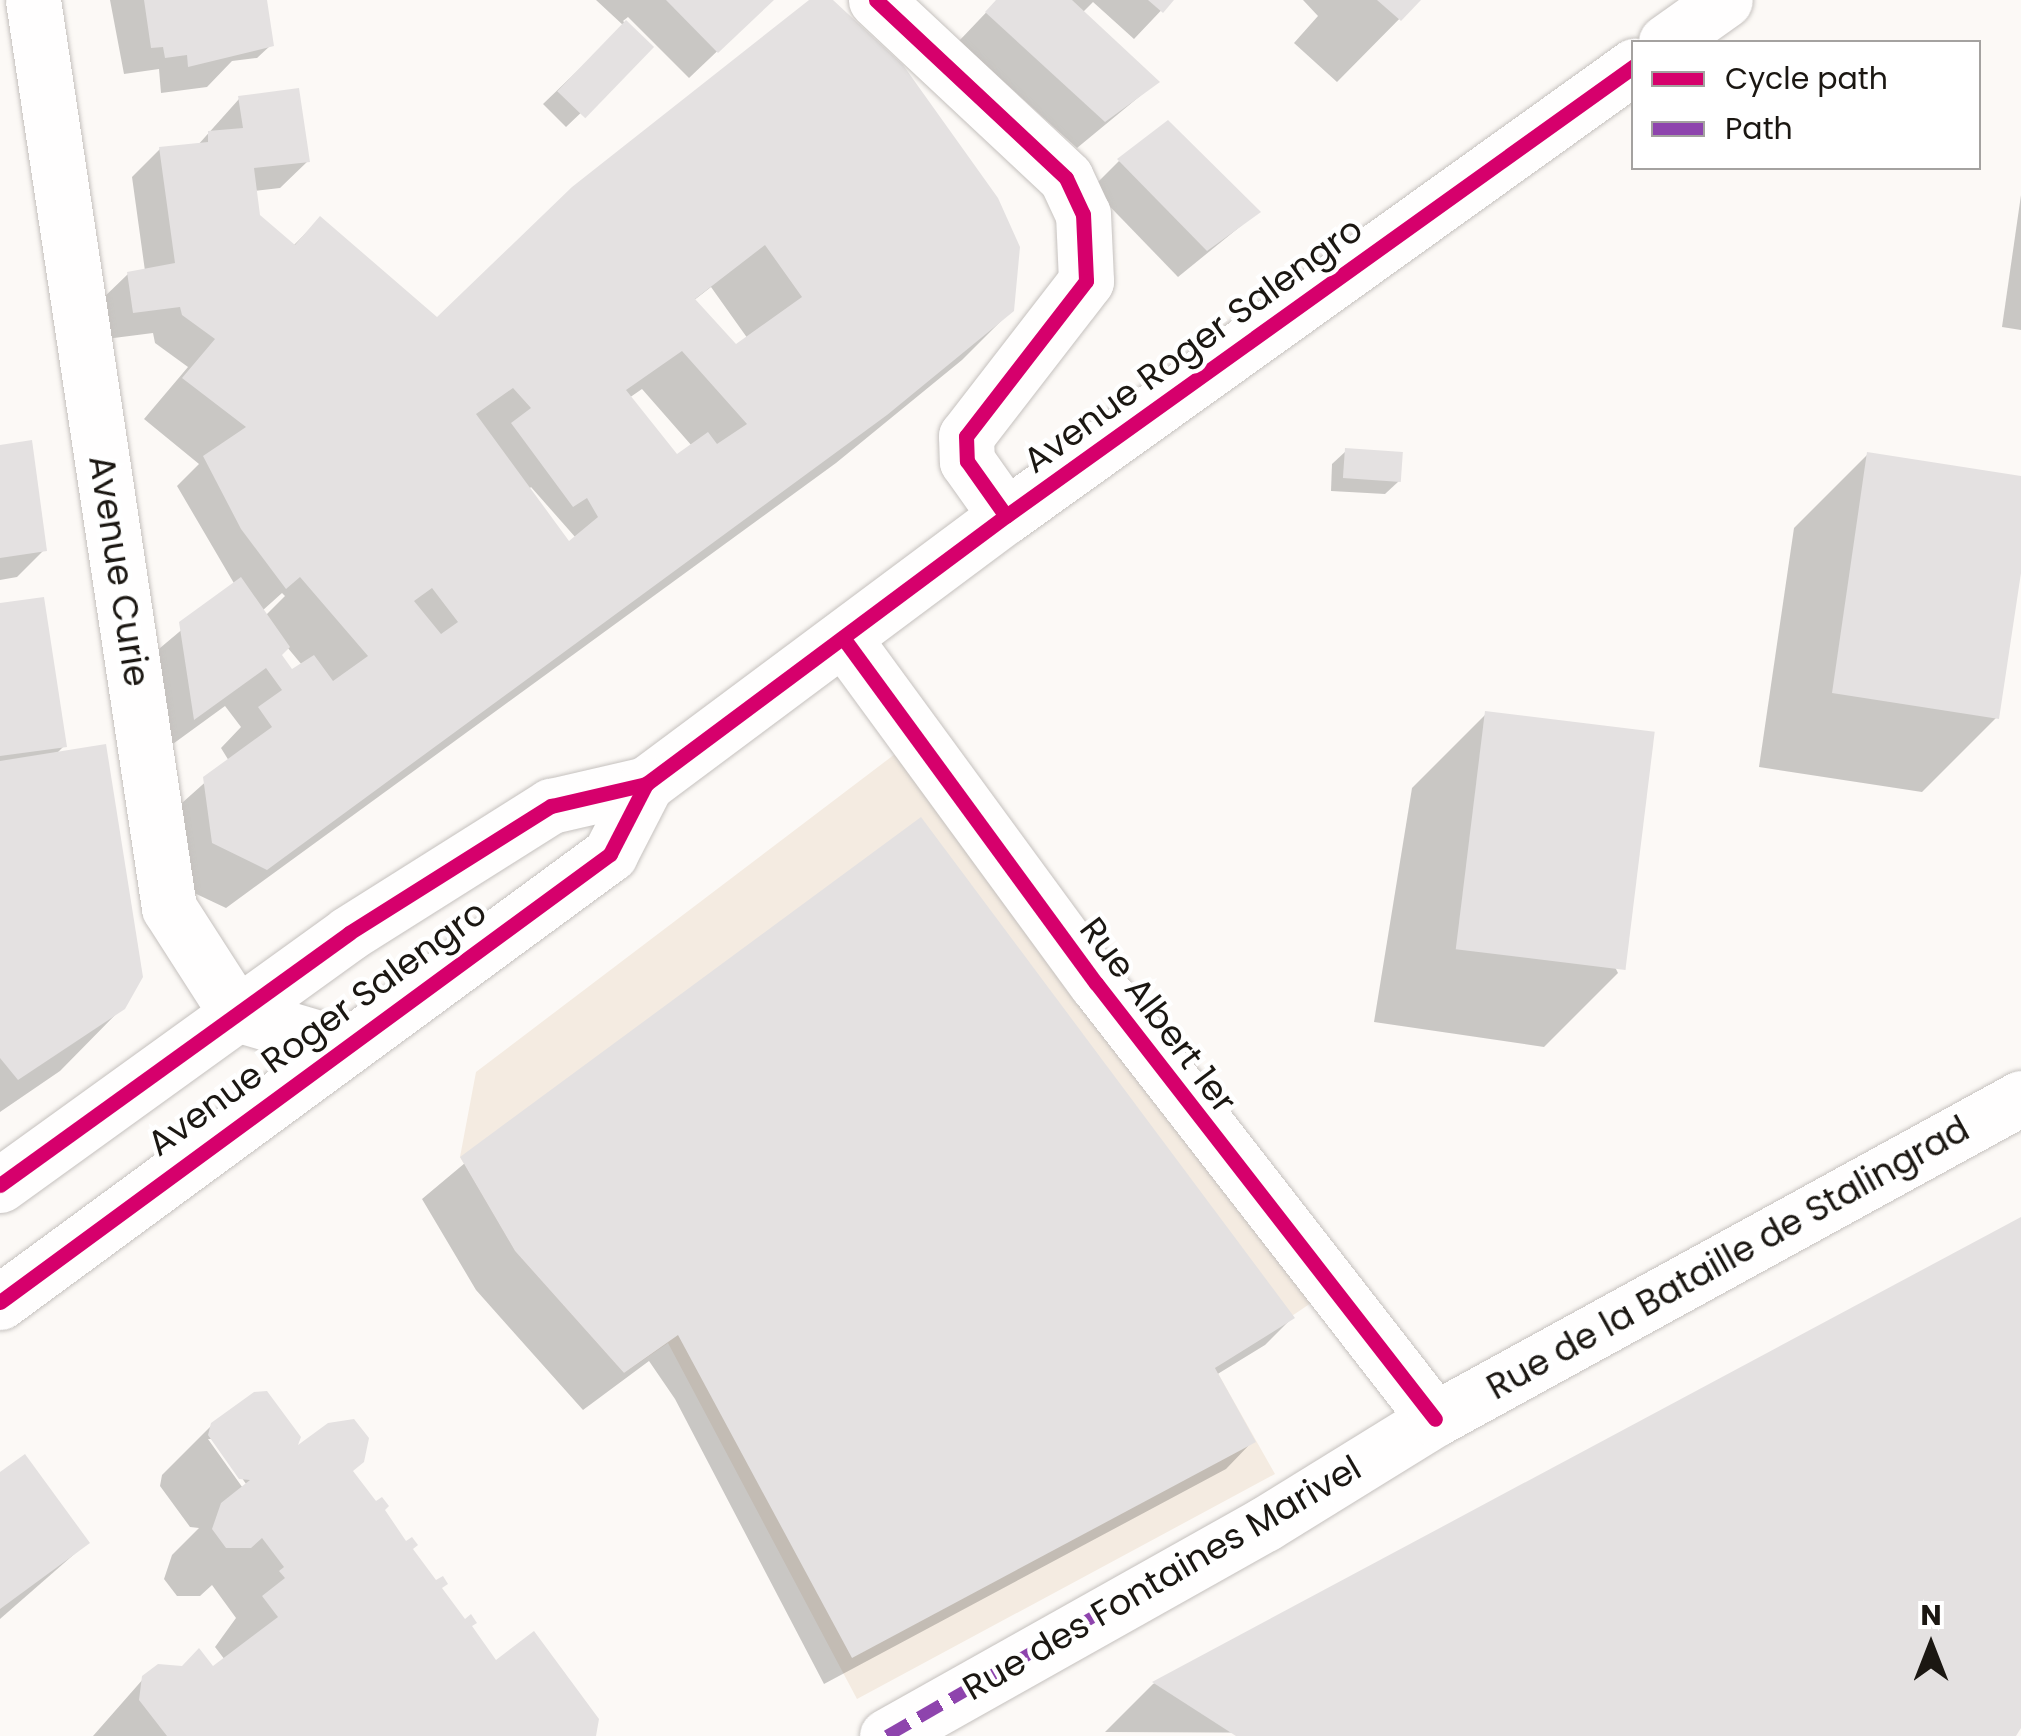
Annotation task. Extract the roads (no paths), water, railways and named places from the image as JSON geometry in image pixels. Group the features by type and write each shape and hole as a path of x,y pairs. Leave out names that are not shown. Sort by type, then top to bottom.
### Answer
{"street":[{"name":"Avenue Curie","path":"33,0 169,908 237,1014"},
{"path":"876,0 1066,178 1083,214 1086,281 966,436 967,461 1006,516"},
{"path":"1669,40 1725,0"},
{"name":"Avenue Roger Salengro","path":"0,1185 350,933 550,806 646,784 1006,516 1631,68"},
{"name":"Rue Albert 1er","path":"844,639 1209,1132 1435,1418"},
{"name":"Avenue Roger Salengro","path":"0,1302 342,1045 610,854 646,784"},
{"path":"237,1014 342,1045"},
{"name":"Rue de la Bataille de Stalingrad","path":"1435,1418 2021,1098"},
{"name":"Rue des Fontaines Marivel","path":"888,1736 1265,1524 1435,1418"}]}
